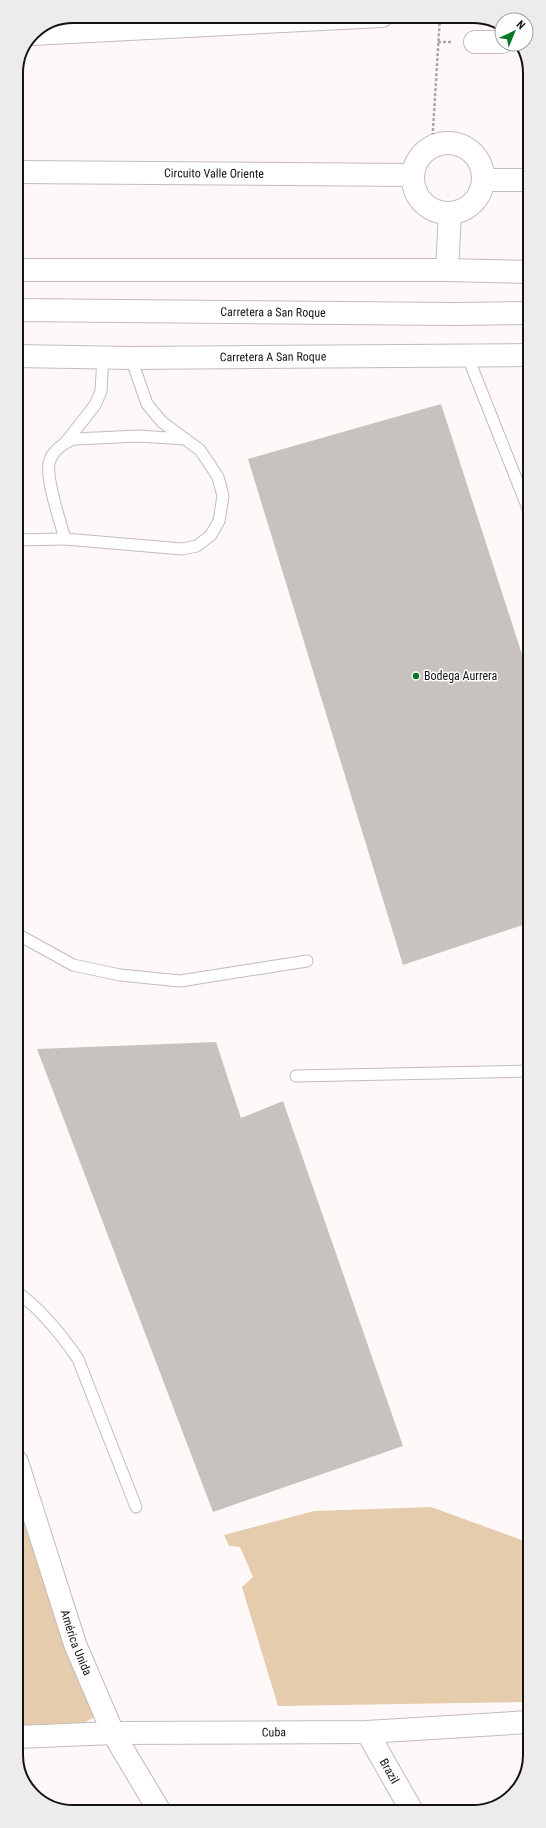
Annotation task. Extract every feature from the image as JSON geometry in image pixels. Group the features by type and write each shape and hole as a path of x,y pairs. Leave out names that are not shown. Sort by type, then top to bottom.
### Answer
{"street":[{"path":"42,34 265,23"},
{"path":"475,42 494,42"},
{"path":"444,142 456,143 467,148 476,157 482,168 483,180 480,194 472,203 462,210 450,213 438,212 428,207 419,199 414,188 412,175 415,164 422,153 432,146 444,142"},
{"name":"Circuito Valle Oriente","path":"23,172 412,175"},
{"path":"483,180 523,180"},
{"path":"447,270 450,213"},
{"path":"23,270 447,270 523,272"},
{"name":"Carretera a San Roque","path":"23,310 439,314 523,313"},
{"name":"Carretera A San Roque","path":"23,356 132,358 523,355"},
{"name":"América Unida","path":"23,1481 75,1644 113,1733 156,1805"},
{"name":"Cuba","path":"23,1737 113,1733 367,1732 523,1722"},
{"name":"Brazil","path":"367,1732 409,1805"}],"lane":[{"path":"468,355 523,497"},
{"path":"65,539 49,478 49,463 57,451 96,405 101,391 103,357"},
{"path":"23,540 65,539 182,549 197,546 210,535 219,521 223,496 218,477 200,450 162,422 146,404 132,358"},
{"path":"66,442 75,439 138,436 184,439"},
{"path":"23,937 73,965 120,975 180,981 307,961"},
{"path":"296,1076 523,1071"},
{"path":"23,1297 42,1313 78,1359 136,1507"}],"path":[{"path":"432,146 440,23"}],"shaded area":[{"path":"23,1473 91,1662 93,1718 68,1731 23,1732"},
{"path":"431,1507 523,1540 523,1702 278,1706 242,1587 253,1577 240,1547 229,1546 224,1535 314,1511"}],"building":[{"path":"441,404 523,657 523,925 403,965 248,459"},
{"path":"216,1042 241,1118 283,1101 403,1446 213,1512 37,1049"}],"place":[{"name":"Bodega Aurrera","path":"416,676"}]}
